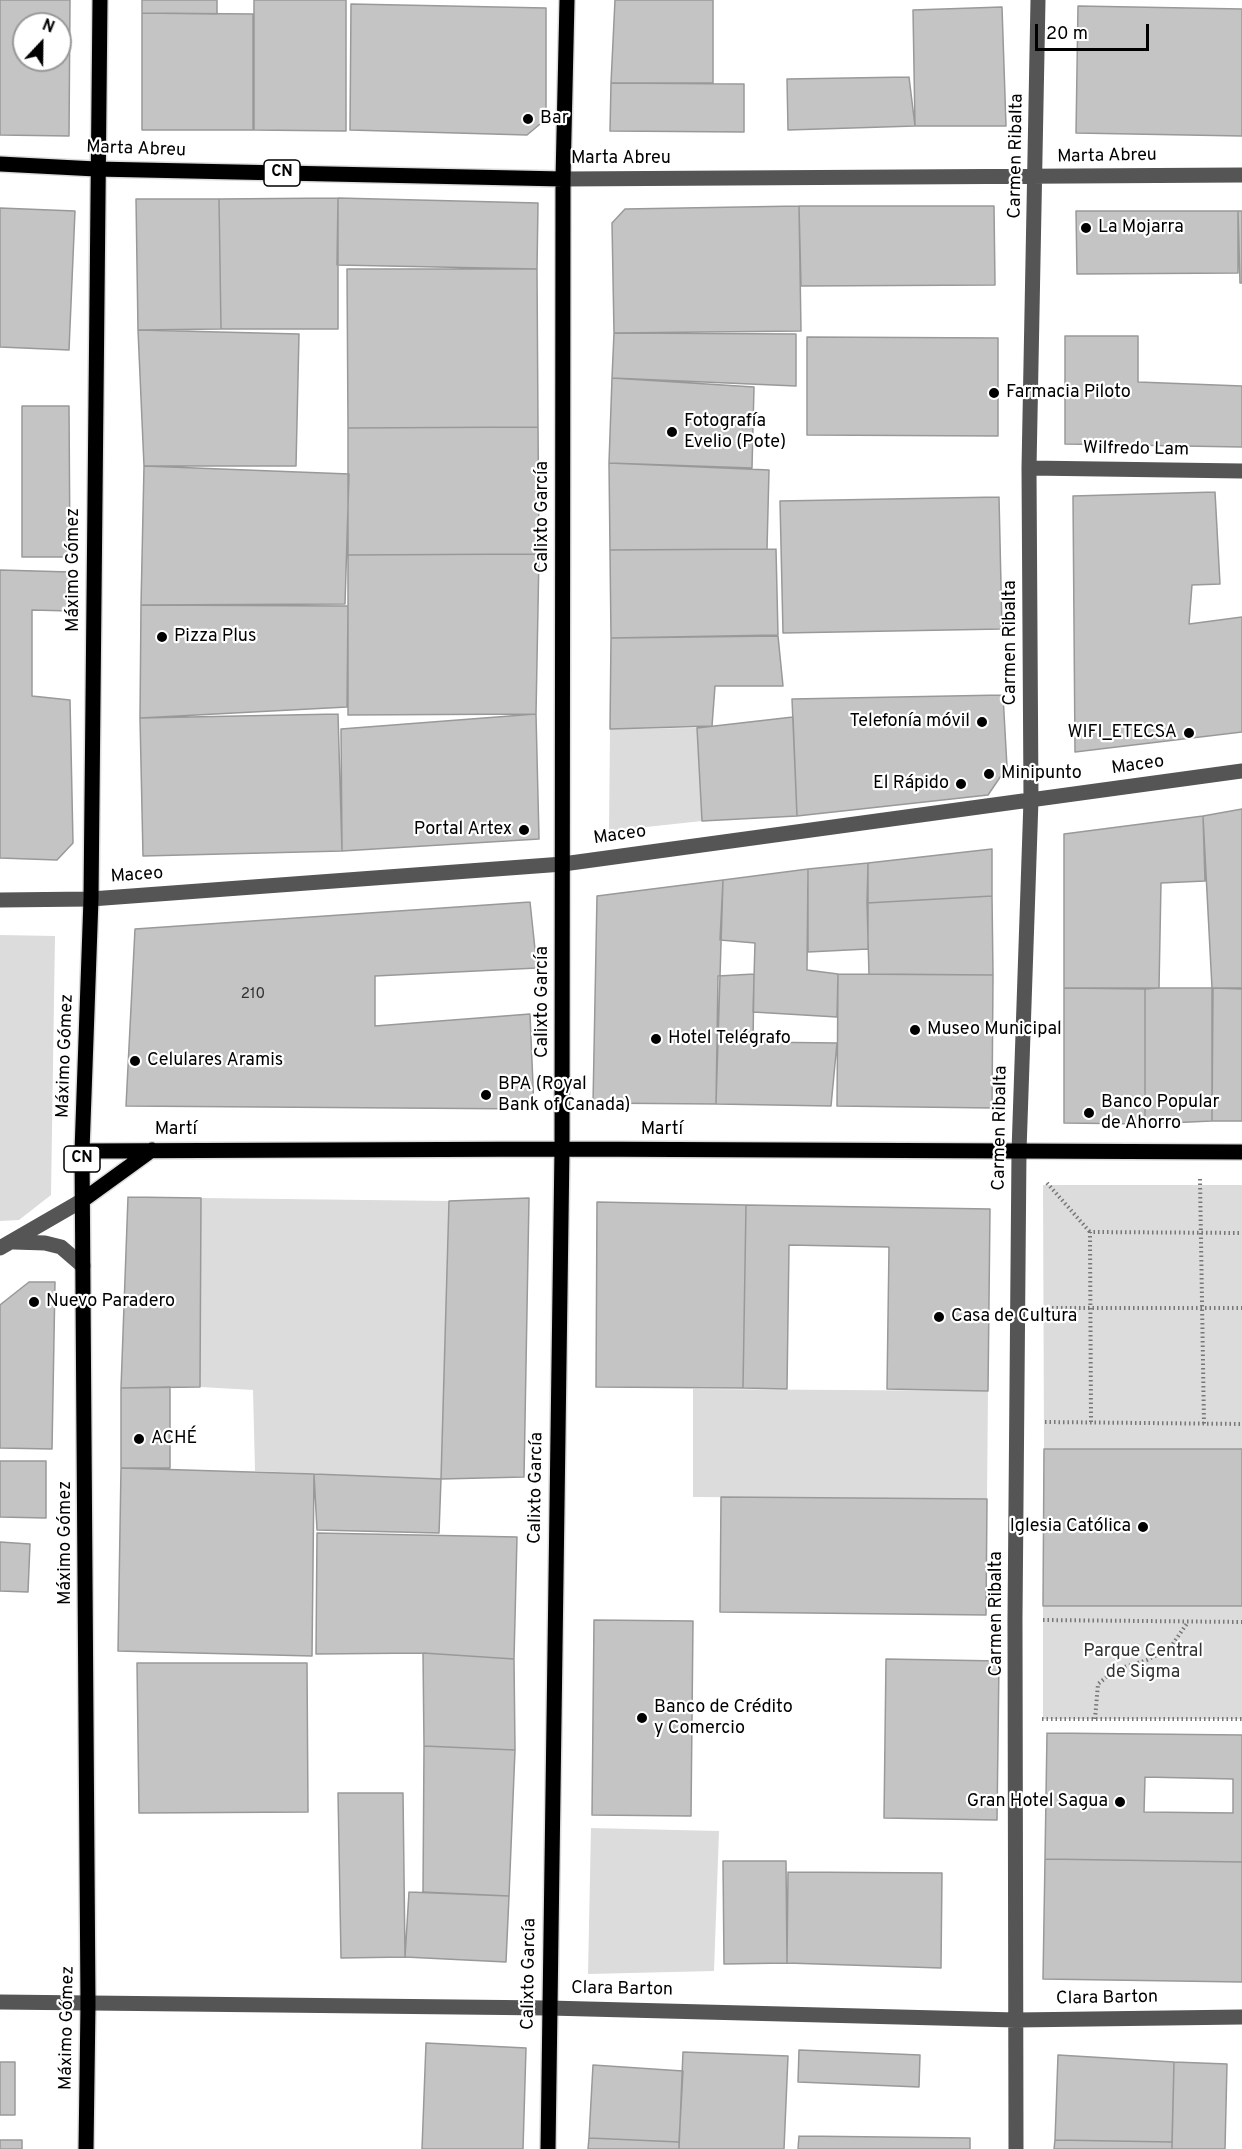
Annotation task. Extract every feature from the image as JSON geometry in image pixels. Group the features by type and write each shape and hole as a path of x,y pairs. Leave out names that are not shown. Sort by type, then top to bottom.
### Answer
{"main road":[{"name":"Máximo Gómez","path":"86,2149 88,2005 82,1151 91,899 96,169 100,0"},
{"name":"Calixto García","path":"548,2149 562,1149 563,179 567,0"},
{"name":"Marta Abreu","path":"0,164 96,169 563,179"},
{"name":"Martí","path":"82,1151 562,1149 1242,1152"},
{"path":"83,1200 152,1150"}],"street":[{"name":"Carmen Ribalta","path":"1016,2149 1017,1719 1015,1619 1019,1151 1031,800 1029,468 1038,0"},
{"name":"Marta Abreu","path":"563,179 1242,175"},
{"name":"Wilfredo Lam","path":"1029,468 1242,471"},
{"name":"Maceo","path":"0,900 91,899 563,864 1242,771"},
{"path":"7,1245 83,1200"},
{"path":"7,1245 45,1242 61,1247 83,1266"},
{"name":"Clara Barton","path":"0,2002 88,2005 549,2008 1016,2020 1242,2017"}],"path":[{"path":"1019,1151 1090,1232 1091,1422"},
{"path":"1200,1152 1204,1424"},
{"path":"1090,1232 1242,1233"},
{"path":"1019,1308 1242,1308"},
{"path":"1018,1422 1242,1424"},
{"path":"1015,1619 1242,1622"},
{"path":"1095,1719 1098,1684 1114,1670 1148,1660 1170,1648 1189,1622"},
{"path":"1017,1719 1242,1719"}],"green space":[{"path":"697,728 702,821 609,831 610,729"},
{"path":"0,935 55,936 51,1195 19,1220 0,1221"},
{"path":"1043,1185 1242,1185 1242,1449 1044,1449"},
{"path":"201,1198 449,1201 441,1479 255,1471 253,1390 200,1387"},
{"path":"693,1389 988,1391 987,1499 693,1497"},
{"name":"Parque Central de Sigma","path":"1043,1606 1242,1606 1242,1719 1043,1719"},
{"path":"591,1828 719,1831 714,1971 588,1974"}],"building":[{"path":"0,0 70,0 70,12 12,12 12,72 69,72 69,136 0,135"},
{"path":"142,0 217,0 217,14 142,13"},
{"path":"254,0 346,0 346,131 254,130"},
{"path":"615,0 713,0 713,83 611,83"},
{"path":"351,4 546,8 546,119 527,135 350,130"},
{"path":"1078,6 1242,9 1242,136 1076,133"},
{"path":"1002,7 1006,126 915,126 913,10"},
{"path":"142,13 253,14 253,130 142,130"},
{"path":"909,77 915,126 788,130 787,79"},
{"path":"611,83 744,84 744,132 610,131"},
{"path":"338,198 538,203 537,269 337,265"},
{"path":"338,198 338,329 221,329 219,199"},
{"path":"136,199 219,199 221,329 138,330"},
{"path":"799,206 801,331 614,333 612,223 625,209"},
{"path":"799,206 994,206 995,285 801,286"},
{"path":"0,208 75,211 69,350 0,347"},
{"path":"1076,211 1238,211 1238,273 1077,274"},
{"path":"1238,211 1242,211 1242,283 1240,283"},
{"path":"347,269 537,269 538,427 348,428"},
{"path":"138,330 299,334 296,466 144,466"},
{"path":"614,333 796,334 796,386 612,378"},
{"path":"1065,336 1138,336 1138,382 1242,386 1242,447 1065,444"},
{"path":"807,337 998,338 998,436 807,435"},
{"path":"612,378 754,387 752,468 609,463"},
{"path":"22,406 69,406 70,557 22,557"},
{"path":"538,427 539,554 348,555 348,428"},
{"path":"609,463 769,470 767,549 610,550"},
{"path":"144,466 349,474 345,604 141,605"},
{"path":"1215,492 1220,584 1192,585 1189,624 1242,617 1242,732 1075,752 1073,496"},
{"path":"999,497 1002,629 783,633 780,501"},
{"path":"776,549 778,635 611,638 610,550"},
{"path":"539,554 536,714 348,715 348,555"},
{"path":"0,570 70,572 71,611 32,610 32,696 70,700 73,843 57,860 0,858"},
{"path":"141,605 348,606 347,707 140,718"},
{"path":"778,636 783,686 715,686 712,726 610,729 611,638"},
{"path":"1003,695 1007,767 988,795 797,816 792,699"},
{"path":"338,714 342,851 143,856 140,718"},
{"path":"536,714 539,839 342,851 341,729"},
{"path":"793,717 797,816 702,821 697,728"},
{"path":"1242,809 1242,988 1212,988 1203,816"},
{"path":"1203,816 1205,881 1161,883 1159,988 1064,988 1064,834"},
{"path":"992,849 992,896 867,903 868,863"},
{"path":"868,863 868,949 808,952 808,869"},
{"path":"808,869 807,970 838,974 837,1017 753,1012 755,943 720,940 723,880"},
{"name":"Hotel Telégrafo","path":"723,880 716,1104 593,1103 597,896"},
{"path":"992,896 993,975 869,974 867,903"},
{"path":"530,902 537,968 375,976 375,1026 530,1014 534,1109 126,1106 135,929"},
{"path":"754,974 753,1042 837,1043 831,1106 716,1104 718,976"},
{"name":"Museo Municipal","path":"838,974 993,975 992,1108 837,1106"},
{"path":"1064,988 1145,989 1145,1124 1064,1123"},
{"path":"1212,988 1212,1121 1145,1124 1145,989"},
{"path":"1213,988 1242,989 1242,1121 1212,1121"},
{"path":"128,1197 201,1198 200,1387 121,1388"},
{"path":"529,1198 524,1477 441,1479 449,1201"},
{"path":"597,1202 746,1205 743,1388 596,1387"},
{"name":"Casa de Cultura","path":"746,1205 990,1209 988,1391 887,1389 889,1247 789,1245 787,1389 743,1388"},
{"path":"29,1282 55,1282 52,1449 0,1448 0,1305"},
{"path":"170,1387 170,1468 121,1468 121,1388"},
{"name":"Iglesia Católica","path":"1044,1449 1242,1449 1242,1606 1043,1606"},
{"path":"0,1461 46,1461 46,1518 0,1517"},
{"path":"121,1468 314,1474 312,1656 118,1651"},
{"path":"314,1474 441,1479 439,1533 317,1530"},
{"path":"721,1497 987,1499 986,1615 720,1612"},
{"path":"317,1533 517,1537 514,1659 423,1653 316,1654"},
{"path":"0,1542 30,1544 28,1592 0,1591"},
{"name":"Banco de Crédito y Comercio","path":"594,1620 693,1621 691,1816 592,1815"},
{"path":"423,1653 514,1659 515,1750 424,1746"},
{"path":"886,1659 999,1661 997,1820 884,1818"},
{"path":"137,1663 307,1663 308,1812 139,1813"},
{"path":"1047,1733 1242,1735 1242,1862 1045,1859","holes":["1145,1777 1233,1779 1233,1813 1144,1812"]},
{"path":"424,1746 515,1750 509,1896 423,1892"},
{"path":"338,1793 403,1793 405,1957 341,1958"},
{"path":"1045,1859 1242,1862 1242,1982 1043,1979"},
{"path":"723,1861 786,1861 787,1963 724,1964"},
{"path":"788,1872 942,1873 941,1968 787,1963"},
{"path":"409,1892 509,1896 506,1962 405,1957"},
{"path":"426,2043 526,2048 523,2149 422,2149"},
{"path":"799,2050 920,2055 919,2087 798,2082"},
{"path":"683,2052 788,2056 784,2149 679,2149"},
{"path":"1058,2055 1174,2062 1172,2142 1055,2140"},
{"path":"0,2062 15,2062 15,2115 0,2115"},
{"path":"1174,2062 1227,2064 1225,2149 1172,2149"},
{"path":"593,2065 683,2071 679,2142 589,2138"},
{"path":"799,2136 970,2138 970,2149 798,2149"},
{"path":"589,2138 679,2142 679,2149 588,2149"},
{"path":"0,2140 22,2140 22,2149 0,2149"},
{"path":"1055,2140 1172,2142 1172,2149 1054,2149"}],"place":[{"name":"Bar","path":"528,119"},
{"name":"La Mojarra","path":"1086,228"},
{"name":"Farmacia Piloto","path":"994,393"},
{"name":"Fotografía Evelio (Pote)","path":"672,432"},
{"name":"Pizza Plus","path":"162,637"},
{"name":"Telefonía móvil","path":"982,722"},
{"name":"WIFI_ETECSA","path":"1189,733"},
{"name":"Minipunto","path":"989,774"},
{"name":"El Rápido","path":"961,784"},
{"name":"Portal Artex","path":"524,830"},
{"name":"Museo Municipal","path":"915,1030"},
{"name":"Hotel Telégrafo","path":"656,1039"},
{"name":"Celulares Aramis","path":"135,1061"},
{"name":"BPA (Royal Bank of Canada)","path":"486,1095"},
{"name":"Banco Popular de Ahorro","path":"1089,1113"},
{"name":"Nuevo Paradero","path":"34,1302"},
{"name":"Casa de Cultura","path":"939,1317"},
{"name":"ACHÉ","path":"139,1439"},
{"name":"Iglesia Católica","path":"1143,1527"},
{"name":"Banco de Crédito y Comercio","path":"642,1718"},
{"name":"Gran Hotel Sagua","path":"1120,1802"}]}
